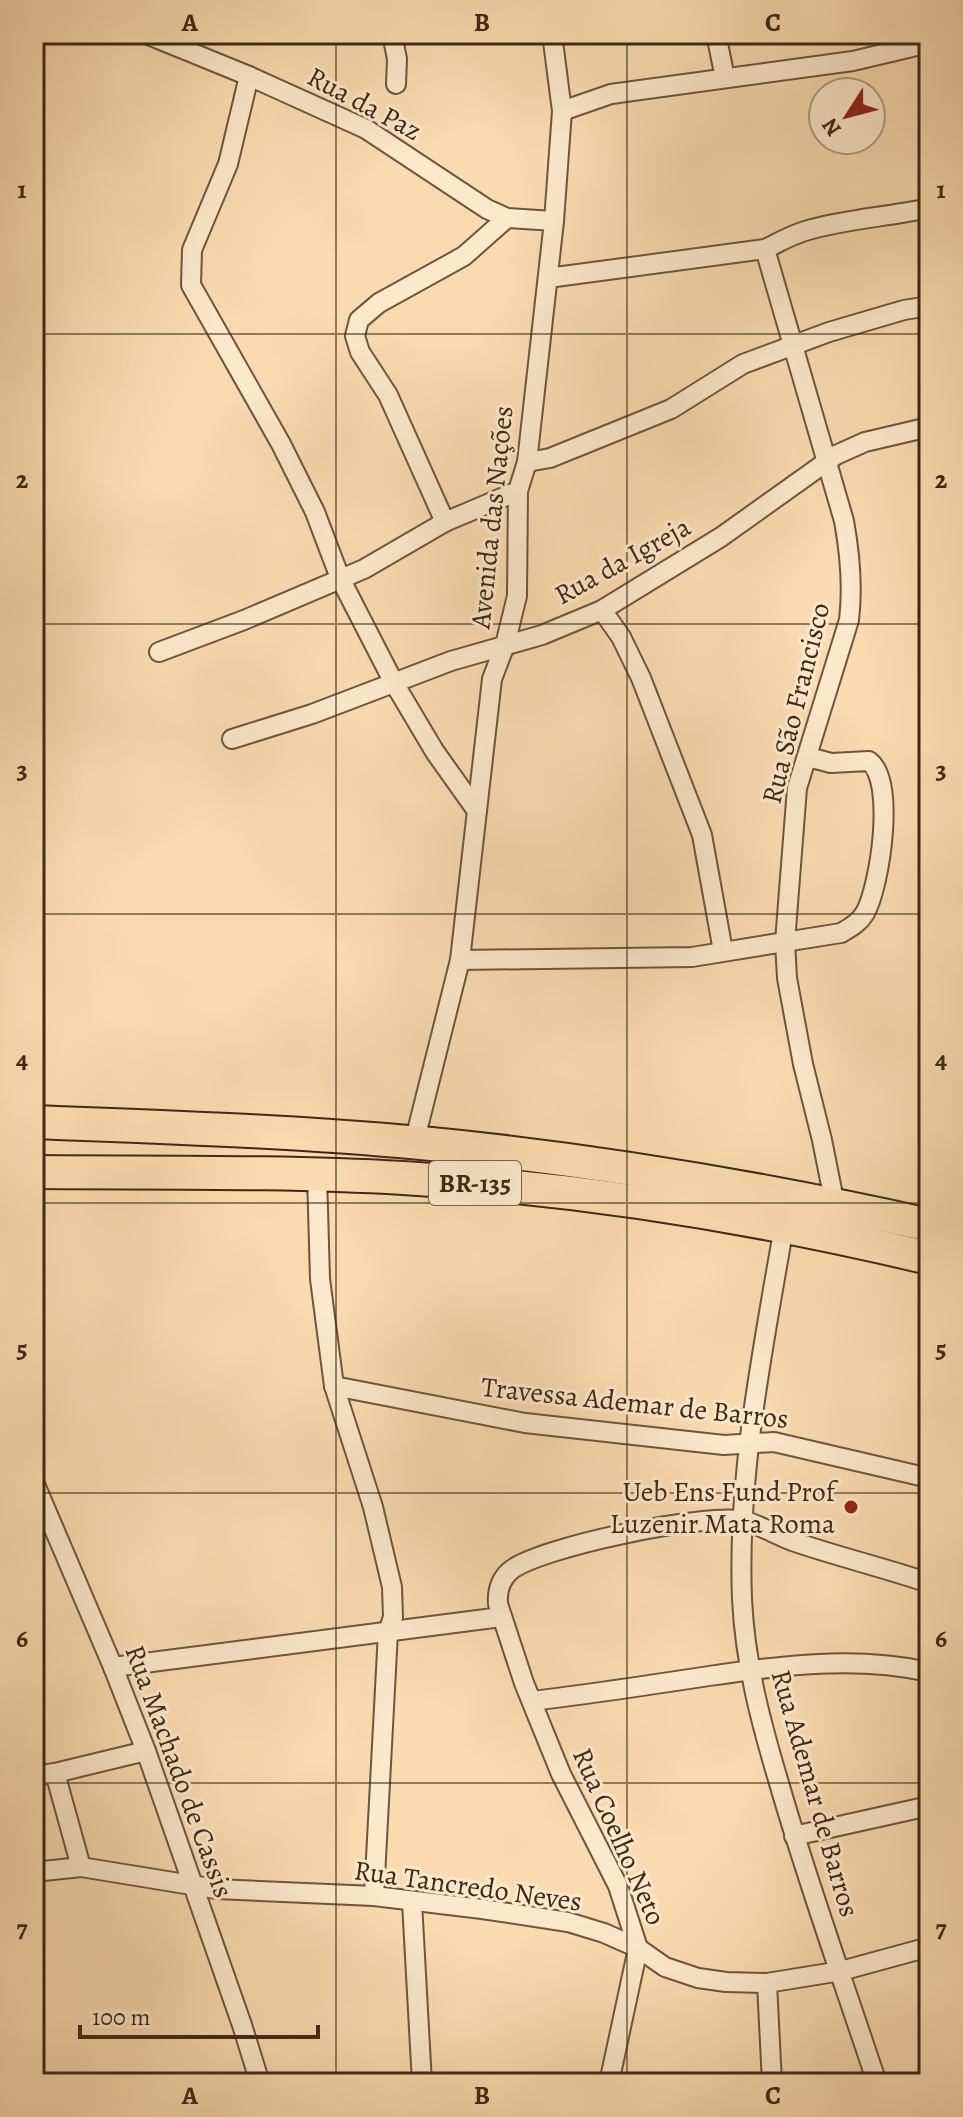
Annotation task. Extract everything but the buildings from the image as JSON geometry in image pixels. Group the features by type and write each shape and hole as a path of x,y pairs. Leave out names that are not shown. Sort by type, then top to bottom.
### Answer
{"highway":[{"name":"BR-135","path":"34,1122 265,1132 414,1143 717,1183 929,1225"},
{"name":"BR-135","path":"34,1172 317,1174 449,1181 591,1195 784,1226 929,1258"}],"street":[{"name":"Rua da Paz","path":"146,34 366,129 487,209 507,218 554,221"},
{"path":"392,34 397,59 396,84"},
{"name":"Avenida das Nações","path":"414,1143 460,960 492,679 505,645 517,596 518,491 527,462 554,221 562,111 552,34"},
{"path":"716,34 725,78"},
{"path":"884,34 888,53"},
{"path":"562,111 611,94 888,53 929,43"},
{"path":"249,76 228,164 192,250 191,285 281,444 315,512 340,578 394,683 435,752 477,811"},
{"path":"548,278 765,249 793,235 831,224 885,218 929,208"},
{"path":"445,522 388,395 360,352 355,336 359,320 379,303 464,256 507,218"},
{"name":"Rua São Francisco","path":"765,249 844,521 852,594 844,638 796,801 785,942 787,978 803,1064 835,1205"},
{"path":"527,462 550,458 671,409 743,364 829,332 904,310 929,306"},
{"name":"Rua da Igreja","path":"232,739 312,714 451,661 542,635 602,610 721,537 825,461 865,442 929,427"},
{"path":"159,652 244,620 340,578 391,555 445,522 518,491"},
{"path":"602,610 621,637 652,703 702,835 723,951"},
{"path":"460,960 692,957 832,936 858,922 872,899 881,863 882,792 876,767 869,761 831,763 808,757"},
{"path":"317,1174 320,1279 334,1386 373,1507 392,1587 393,1617 388,1632 374,1896"},
{"name":"Rua Ademar de Barros","path":"784,1226 748,1442 742,1599 749,1670 794,1836 877,2083"},
{"name":"Travessa Ademar de Barros","path":"334,1386 525,1423 724,1445 774,1442 929,1478"},
{"name":"Rua Machado de Cassis","path":"34,1482 146,1751 260,2083"},
{"path":"113,1667 501,1617 497,1595 502,1580 511,1570 532,1558 667,1525 744,1521 798,1543 929,1583"},
{"name":"Rua Coelho Neto","path":"501,1617 561,1774 618,1886 638,1948 609,2083"},
{"path":"532,1701 749,1670 823,1663 864,1663 929,1672"},
{"path":"34,1776 146,1751"},
{"path":"55,1773 81,1867"},
{"path":"794,1836 929,1806"},
{"name":"Rua Tancredo Neves","path":"34,1872 81,1867 192,1886 374,1896 568,1922 604,1933 638,1948 665,1967 698,1978 767,1983 841,1971 929,1947"},
{"path":"412,1902 422,2083"},
{"path":"767,1983 772,2083"}],"place":[{"name":"Ueb Ens Fund Prof Luzenir Mata Roma","path":"851,1507"}]}
